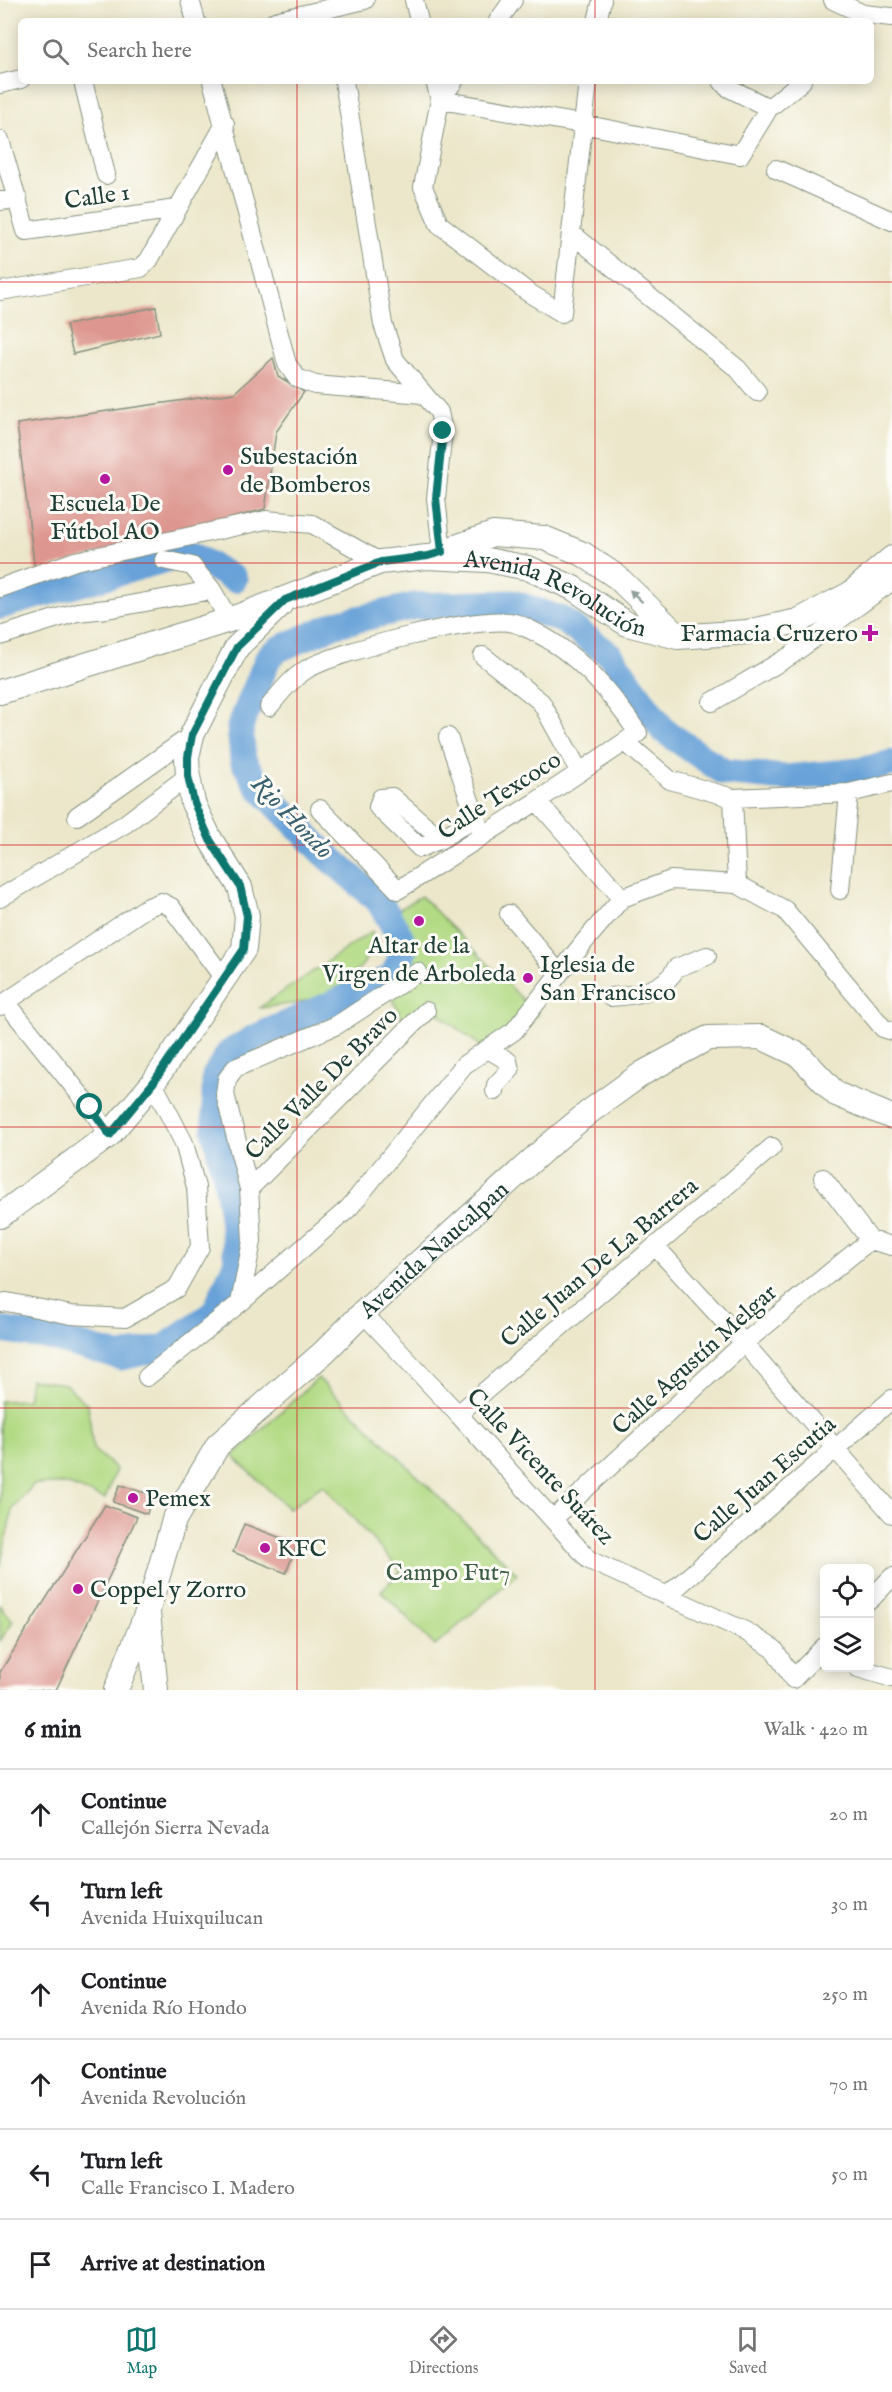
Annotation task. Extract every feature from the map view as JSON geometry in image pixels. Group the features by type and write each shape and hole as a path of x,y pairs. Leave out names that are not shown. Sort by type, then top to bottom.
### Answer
{"main road":[{"name":"Avenida Revolución","path":"0,692 229,620 381,562 435,554 493,534 544,538 583,554 617,577 678,637"},
{"name":"Avenida Revolución","path":"435,554 487,560 528,568 573,588 627,624 678,637"},
{"path":"678,637 747,632 798,621 850,594 891,566"},
{"path":"0,1216 110,1135 153,1083 244,949 247,916 240,886 210,840 194,803 188,776 188,757 192,735 237,647 285,600"},
{"path":"229,620 237,647"},
{"name":"Avenida Naucalpan","path":"116,1690 148,1610 174,1520 218,1445 324,1353 363,1312 547,1147 643,1073 708,1038 761,1037 799,1055 836,1094 892,1118"},
{"path":"148,1610 156,1690"}],"street":[{"path":"190,0 195,18"},
{"path":"300,18 333,14 365,0"},
{"path":"414,0 418,18"},
{"path":"500,18 513,0"},
{"path":"598,18 603,0"},
{"path":"833,0 860,18 892,17"},
{"path":"0,84 18,80"},
{"path":"84,84 106,175"},
{"path":"213,84 287,364 297,378 315,385 423,394"},
{"path":"344,84 383,324 395,360 439,412 443,431 436,498 435,554"},
{"path":"436,84 440,100"},
{"path":"452,84 440,100 423,187 439,224 529,293 562,313 588,84"},
{"path":"724,84 769,108"},
{"path":"440,100 582,124 740,155 769,108 798,84"},
{"path":"0,291 141,268 149,260 225,124"},
{"path":"0,141 9,200"},
{"path":"776,169 892,221"},
{"name":"Calle 1","path":"9,200 26,231 176,209"},
{"path":"571,233 738,369 757,392"},
{"path":"0,588 75,561 266,520 312,524 381,562"},
{"path":"164,560 192,566 212,590 229,620"},
{"path":"712,702 790,656 891,566"},
{"path":"0,636 76,612 107,609 212,590"},
{"name":"Avenida Revolución","path":"269,707 288,683 308,669 351,653 396,639 484,621 514,622 548,639 576,659 618,703 632,737"},
{"path":"483,656 541,702 579,771"},
{"path":"76,816 192,735"},
{"path":"441,839 392,797 381,798 378,807 420,848 479,826 447,737"},
{"path":"632,737 630,746 670,780 733,798 849,793 888,788"},
{"name":"Calle Texcoco","path":"320,809 398,890 479,826 537,801 632,737"},
{"path":"0,898 125,824 188,776"},
{"path":"840,890 849,793"},
{"path":"733,798 737,884"},
{"path":"537,801 622,898"},
{"path":"147,1377 240,1304 350,1208 464,1065 514,1031 622,898 671,880 737,884 785,910 883,1028 892,1031"},
{"path":"110,1135 90,1107 3,1004 146,908 161,902 171,907 225,980"},
{"path":"509,914 559,973"},
{"path":"610,997 630,996 656,987 672,978 676,968 707,956"},
{"path":"240,1304 252,1241 249,1189 225,1094 227,1079 235,1068 337,1025 418,972"},
{"name":"Calle Valle De Bravo","path":"249,1189 426,1011"},
{"path":"488,1049 508,1061 510,1070 496,1085 495,1091"},
{"path":"0,1303 7,1302 71,1315 125,1318 177,1288 200,1247 196,1187 184,1143 153,1083"},
{"name":"Calle Juan De La Barrera","path":"459,1414 772,1147"},
{"path":"823,1178 870,1240 892,1246"},
{"name":"Calle Agustín Melgar","path":"553,1520 744,1343 870,1240"},
{"path":"655,1246 744,1343 892,1514"},
{"name":"Calle Vicente Suárez","path":"363,1312 459,1414 589,1560 746,1631 774,1650 794,1684"},
{"name":"Calle Juan Escutia","path":"668,1595 892,1399"},
{"path":"874,1596 892,1576"},
{"path":"794,1684 820,1655"},
{"path":"872,1672 892,1678"}],"green space":[{"path":"421,896 538,1015 510,1036 483,1048 436,1012 409,1029 389,994 405,984 410,961 408,933 394,912"},
{"path":"372,931 373,940 364,963 340,990 298,1003 259,1008"},
{"name":"Campo Fut7","path":"318,1378 517,1574 435,1646 381,1591 401,1571 323,1485 289,1509 233,1456"},
{"path":"30,1379 65,1384 88,1405 93,1449 116,1469 105,1499 66,1484 34,1484 12,1510 0,1568 0,1401 27,1400"},
{"path":"0,1605 13,1621 0,1641"}],"building":[{"path":"156,307 160,333 73,354 66,325"},
{"name":"Escuela De Fútbol AO","path":"273,358 278,376 304,392 276,432 265,509 35,571 17,424 234,393"},
{"name":"Pemex","path":"120,1485 152,1495 147,1514 113,1502"},
{"name":"Coppel y Zorro","path":"105,1505 137,1517 56,1690 0,1690 0,1672"},
{"name":"KFC","path":"244,1524 297,1544 286,1573 233,1552"}],"waterway":[{"path":"0,606 188,553 234,579"},
{"name":"Rio Hondo","path":"0,1330 49,1337 121,1357 166,1347 215,1312 237,1261 229,1192 215,1131 215,1076 229,1053 254,1038 393,977 403,953 401,938 379,901 323,852 259,787 243,760 240,727 269,656 279,649 336,624 415,606 513,603 563,620 610,655 663,730 724,772 785,778 859,771 892,763"}],"place":[{"name":"Subestación de Bomberos","path":"228,470"},
{"name":"Escuela De Fútbol AO","path":"105,479"},
{"name":"Farmacia Cruzero","path":"870,633"},
{"name":"Altar de la Virgen de Arboleda","path":"419,921"},
{"name":"Iglesia de San Francisco","path":"528,978"},
{"name":"Pemex","path":"133,1498"},
{"name":"KFC","path":"265,1548"},
{"name":"Coppel y Zorro","path":"78,1589"}],"route":[{"path":"90,1107 110,1135 153,1083 244,949 247,916 240,886 210,840 194,803 188,776 188,757 192,735 198,721 237,647 285,600 381,562 442,552 436,498 443,431"}]}
